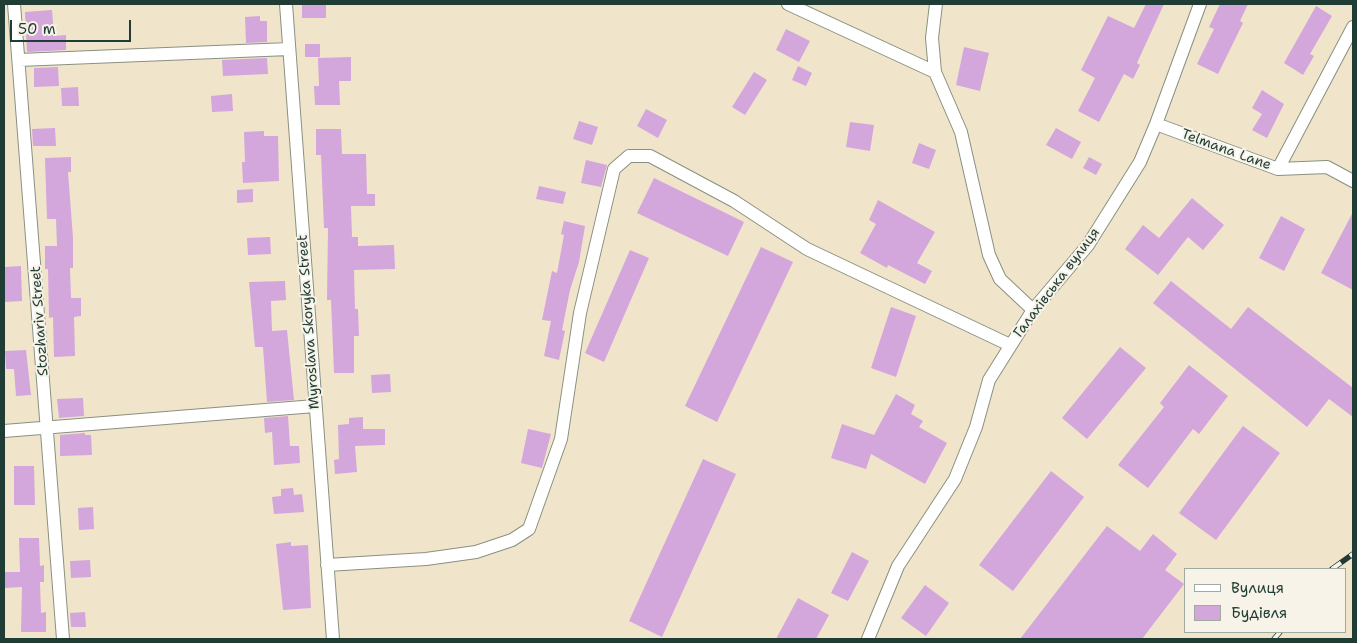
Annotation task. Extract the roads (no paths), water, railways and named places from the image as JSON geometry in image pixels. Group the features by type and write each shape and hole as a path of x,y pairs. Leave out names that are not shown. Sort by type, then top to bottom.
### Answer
{"street":[{"name":"Stozhariv Street","path":"14,4 63,639"},
{"name":"Myroslava Skoryka Street","path":"286,4 333,639"},
{"path":"788,4 935,72"},
{"path":"936,4 932,38 935,72 962,132 989,255 1000,279 1033,310"},
{"name":"Галахівська вулиця","path":"868,639 898,566 955,478 976,427 988,380 1033,310 1088,245 1140,162 1200,4"},
{"path":"1278,169 1353,27"},
{"path":"19,60 289,49"},
{"name":"Telmana Lane","path":"1156,124 1278,169 1327,168 1353,181"},
{"path":"327,565 426,559 476,552 512,540 529,529 561,439 580,313 614,169 629,156 650,156 734,201 808,248 1010,345"},
{"path":"4,431 315,406"}],"railway":[{"path":"1333,568 1353,554"},
{"path":"1274,639 1279,633"}]}
